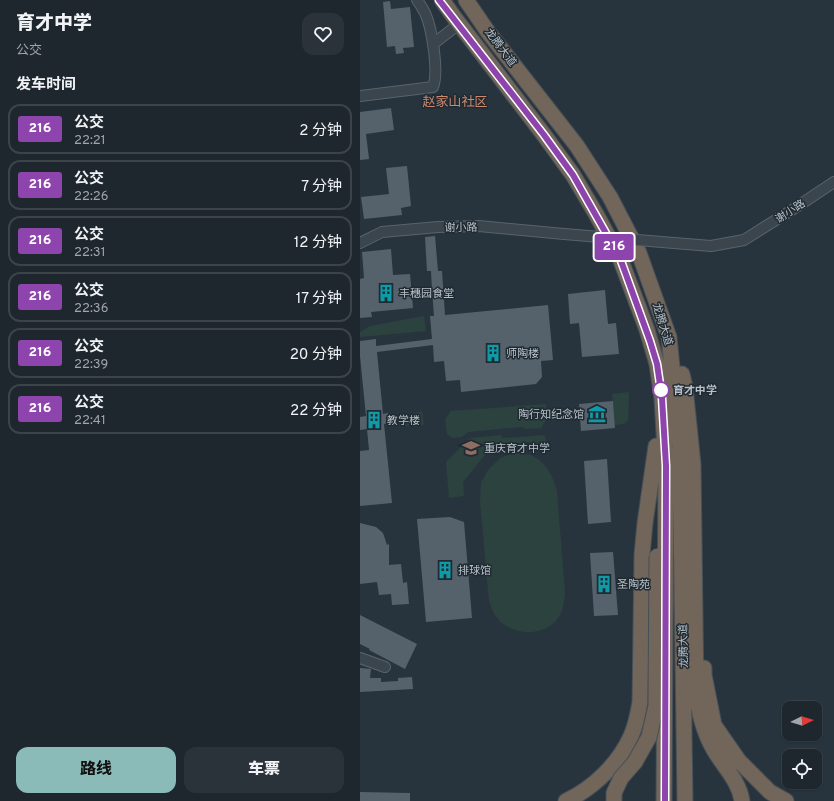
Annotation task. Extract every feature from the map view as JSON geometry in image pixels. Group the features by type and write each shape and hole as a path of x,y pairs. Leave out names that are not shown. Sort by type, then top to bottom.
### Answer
{"highway":[{"path":"439,0 456,21"},
{"name":"龙腾大道","path":"442,0 456,21 573,175 620,258 647,330 657,364 662,398 666,466 664,801"},
{"name":"龙腾大道","path":"466,0 488,32 577,146 610,197 639,253 669,337 680,446 685,801"},
{"path":"473,0 488,32"},
{"path":"669,337 677,357 685,387 694,464 696,690 699,711 704,731 714,750 736,781 741,793 742,801"},
{"path":"566,801 577,796 602,776 611,766 632,734 637,718 640,702 642,555 662,398"},
{"path":"680,446 688,410"},
{"path":"688,410 701,484 704,675 714,725 739,760 770,792 786,801"},
{"path":"614,801 614,793 621,778 635,762 649,737 656,706 656,446"}],"street":[{"path":"360,96 433,87 436,81 433,44 425,14 417,0"},
{"path":"433,44 456,21"},
{"name":"谢小路","path":"360,244 382,232 438,227 479,226 711,246 744,240 834,182"},
{"path":"360,658 385,667"}],"green space":[{"path":"424,316 426,331 360,337 360,332 370,326"},
{"path":"629,392 628,420 624,424 615,425 612,394"},
{"path":"546,404 547,418 541,428 525,429 522,427 468,432 462,437 452,438 447,434 445,419 451,411"},
{"path":"422,411 424,425 399,426 398,418"},
{"path":"501,435 503,438 544,435 549,447 533,448 530,442 493,445 463,482 464,496 449,498 446,462 470,438"},
{"path":"514,453 533,456 542,462 546,466 554,481 557,491 565,593 564,604 560,616 555,622 548,627 532,632 524,632 507,627 495,615 489,601 480,501 481,483 488,470 500,458"}],"building":[{"path":"390,1 391,9 410,7 414,47 403,48 404,53 396,54 395,46 387,47 383,2"},
{"path":"391,108 394,130 366,134 369,159 360,160 360,112"},
{"path":"407,166 411,206 401,208 402,215 364,219 361,197 389,194 386,168"},
{"name":"师陶楼","path":"435,236 438,271 442,271 445,315 548,305 553,360 541,361 542,377 536,384 461,392 460,380 446,381 444,361 434,362 433,345 377,352 383,414 388,413 389,423 384,424 392,503 360,506 360,451 369,450 367,429 360,430 360,417 366,416 360,341 376,339 376,346 432,339 430,316 434,316 431,271 427,271 425,237"},
{"name":"丰穗园食堂","path":"391,249 393,275 410,274 413,308 371,312 372,317 360,318 360,279 364,278 362,252"},
{"path":"605,290 608,324 616,323 619,354 582,357 579,323 570,324 568,294"},
{"name":"陶行知纪念馆","path":"613,401 615,428 581,431 579,404"},
{"path":"607,459 611,522 588,524 584,461"},
{"name":"排球馆","path":"450,517 464,522 472,618 426,622 417,519"},
{"path":"360,523 376,527 383,533 387,545 389,544 389,565 401,564 403,583 407,582 409,604 392,605 391,594 379,595 377,582 360,584"},
{"name":"圣陶苑","path":"613,552 618,615 594,616 590,553"},
{"path":"360,615 417,644 405,669 360,644"},
{"path":"360,668 371,669 370,678 381,678 381,682 398,681 398,678 412,677 413,689 360,692"},
{"path":"360,792 410,793 410,801 360,801"}],"bus line":[{"name":"216","path":"439,0 544,135 573,175 620,258 647,330 657,364 662,398 666,466 665,801"}],"place":[{"name":"丰穗园食堂","path":"386,293"},
{"name":"师陶楼","path":"493,353"},
{"name":"育才中学","path":"661,390"},
{"name":"陶行知纪念馆","path":"597,414"},
{"name":"教学楼","path":"374,420"},
{"name":"重庆育才中学","path":"471,448"},
{"name":"排球馆","path":"445,570"},
{"name":"圣陶苑","path":"604,584"}],"district":[{"name":"赵家山社区","path":"455,101"}]}
